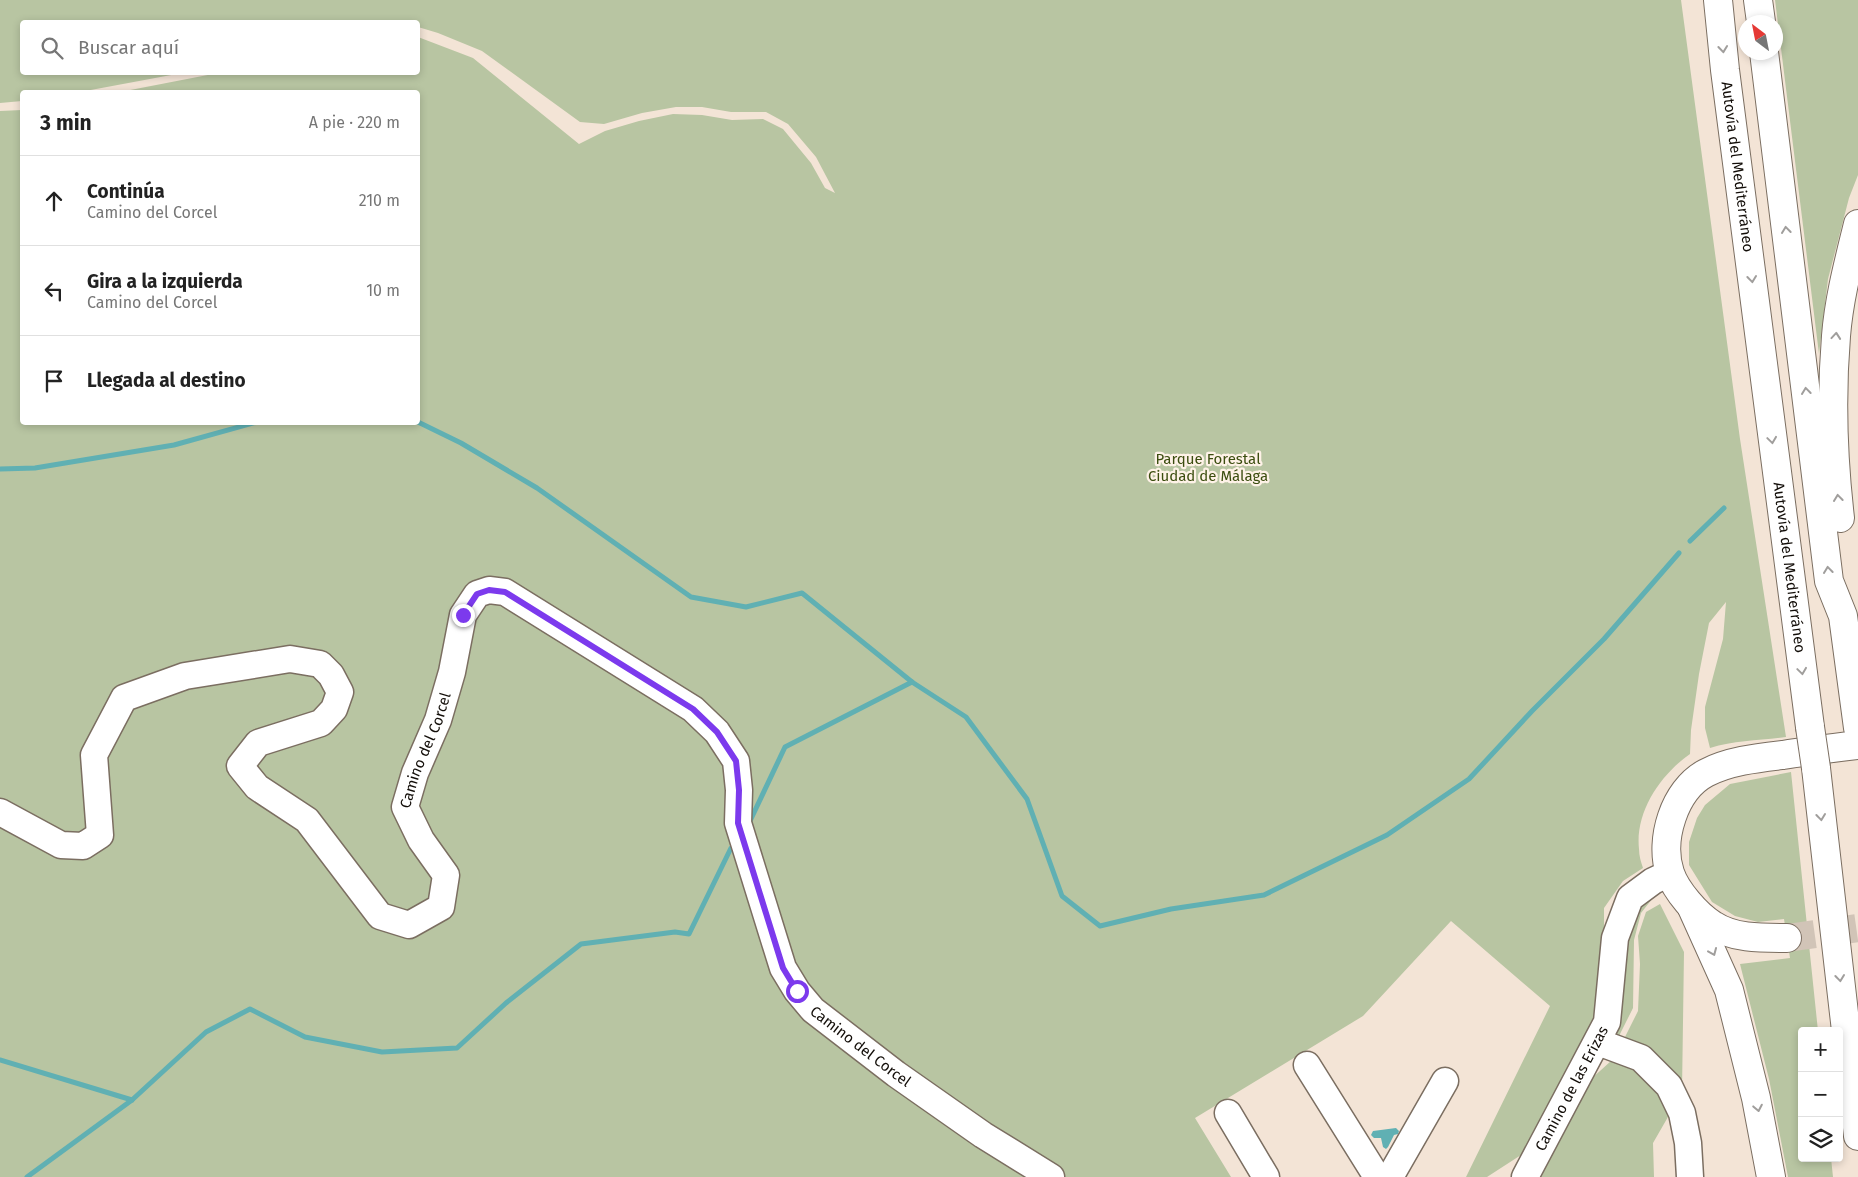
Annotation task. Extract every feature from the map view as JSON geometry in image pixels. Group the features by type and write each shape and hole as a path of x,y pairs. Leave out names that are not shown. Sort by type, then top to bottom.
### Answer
{"main road":[{"name":"Autovía del Mediterráneo","path":"1718,0 1725,70 1816,768 1858,1136"},
{"path":"1758,0 1760,15"},
{"path":"1765,60 1829,581 1843,616 1858,731 1742,760 1705,773 1688,786 1677,802 1667,831 1670,873 1692,908 1729,990 1756,1098 1771,1177"},
{"path":"1843,616 1848,580 1837,487 1833,424 1836,335 1844,282 1858,224"},
{"path":"1692,908 1713,926 1733,934 1787,938"}],"street":[{"name":"Camino del Corcel","path":"0,812 61,845 83,846 100,835 94,755 124,698 185,676 290,659 320,664 331,675 340,692 334,709 322,722 258,743 240,766 257,786 307,820 380,916 409,925 441,907 446,875 421,840 405,807 415,773 438,720 452,672 463,615 477,594 489,590 505,592 693,709 717,732 736,761 739,790 738,823 783,968 797,991 813,1010 896,1074 1052,1177"},
{"name":"Camino de las Erizas","path":"1525,1177 1607,1022 1615,938 1630,898 1653,881 1670,873"},
{"path":"1598,1042 1641,1058 1669,1086 1682,1113 1688,1143 1690,1177"},
{"path":"1307,1065 1377,1177"},
{"path":"1390,1177 1445,1082"},
{"path":"1228,1113 1266,1177"},
{"path":"1504,1177 1540,1149"}],"green space":[{"name":"Parque Forestal Ciudad de Málaga","path":"0,0 1681,0 1740,439 1786,737 1738,742 1710,748 1705,728 1705,707 1723,639 1726,602 1709,623 1699,674 1691,730 1690,754 1669,772 1645,808 1639,835 1639,854 1643,868 1623,881 1604,908 1604,961 1595,1025 1527,1151 1487,1177 1466,1177 1550,1006 1451,921 1363,1016 1195,1118 1231,1177 1064,1177 986,1128 780,976 1038,1177 0,1177 0,111 20,110 20,425 420,425 420,90 130,90 208,75 420,75 420,38 473,58 579,144 605,131 673,114 702,115 732,120 763,119 783,129 811,163 825,188 835,193 816,157 788,124 766,112 731,112 702,107 676,107 642,113 604,124 580,122 482,51 420,28 420,20 20,20 20,75 171,75 91,90 20,90 20,101 0,103"},
{"path":"1775,0 1858,0 1858,175 1849,198 1828,279 1819,354 1782,60 1783,15 1777,15"},
{"path":"1791,772 1818,1027 1798,1027 1798,1162 1831,1162 1833,1177 1788,1177 1769,1079 1740,964 1790,958 1784,919 1758,922 1735,916 1712,902 1689,865 1689,842 1697,818 1705,805 1730,784"},
{"path":"1656,894 1641,913 1634,940 1633,1008 1617,1040 1612,1024 1625,928 1637,906"},
{"path":"1660,904 1684,952 1682,1091 1622,1043 1638,1011 1640,964 1638,936 1646,912"},
{"path":"1627,1060 1645,1070 1672,1110 1653,1143 1654,1177 1535,1177 1590,1080 1611,1061"}],"water":[{"path":"1396,1128 1399,1131 1398,1134 1394,1135 1386,1149 1383,1147 1381,1138 1374,1138 1371,1135 1373,1131"}],"waterway":[{"path":"420,423 461,443 537,488 691,597 746,607 802,593 912,682 966,717 1027,799 1062,896 1100,926 1171,909 1264,895 1387,835 1469,779 1532,711 1604,639 1679,553"},
{"path":"0,469 35,468 174,445 246,425"},
{"path":"1690,541 1724,508"},
{"path":"750,821 785,747 912,682"},
{"path":"27,1177 132,1100 206,1032 250,1009 305,1037 382,1052 457,1048 506,1003 581,944 675,932 689,934 731,848"},
{"path":"0,1060 132,1100"}],"tunnel":[{"path":"1787,938 1858,928"}],"route":[{"path":"463,615 477,594 489,590 505,592 693,709 717,732 736,761 739,790 738,823 783,968 797,991"}]}
